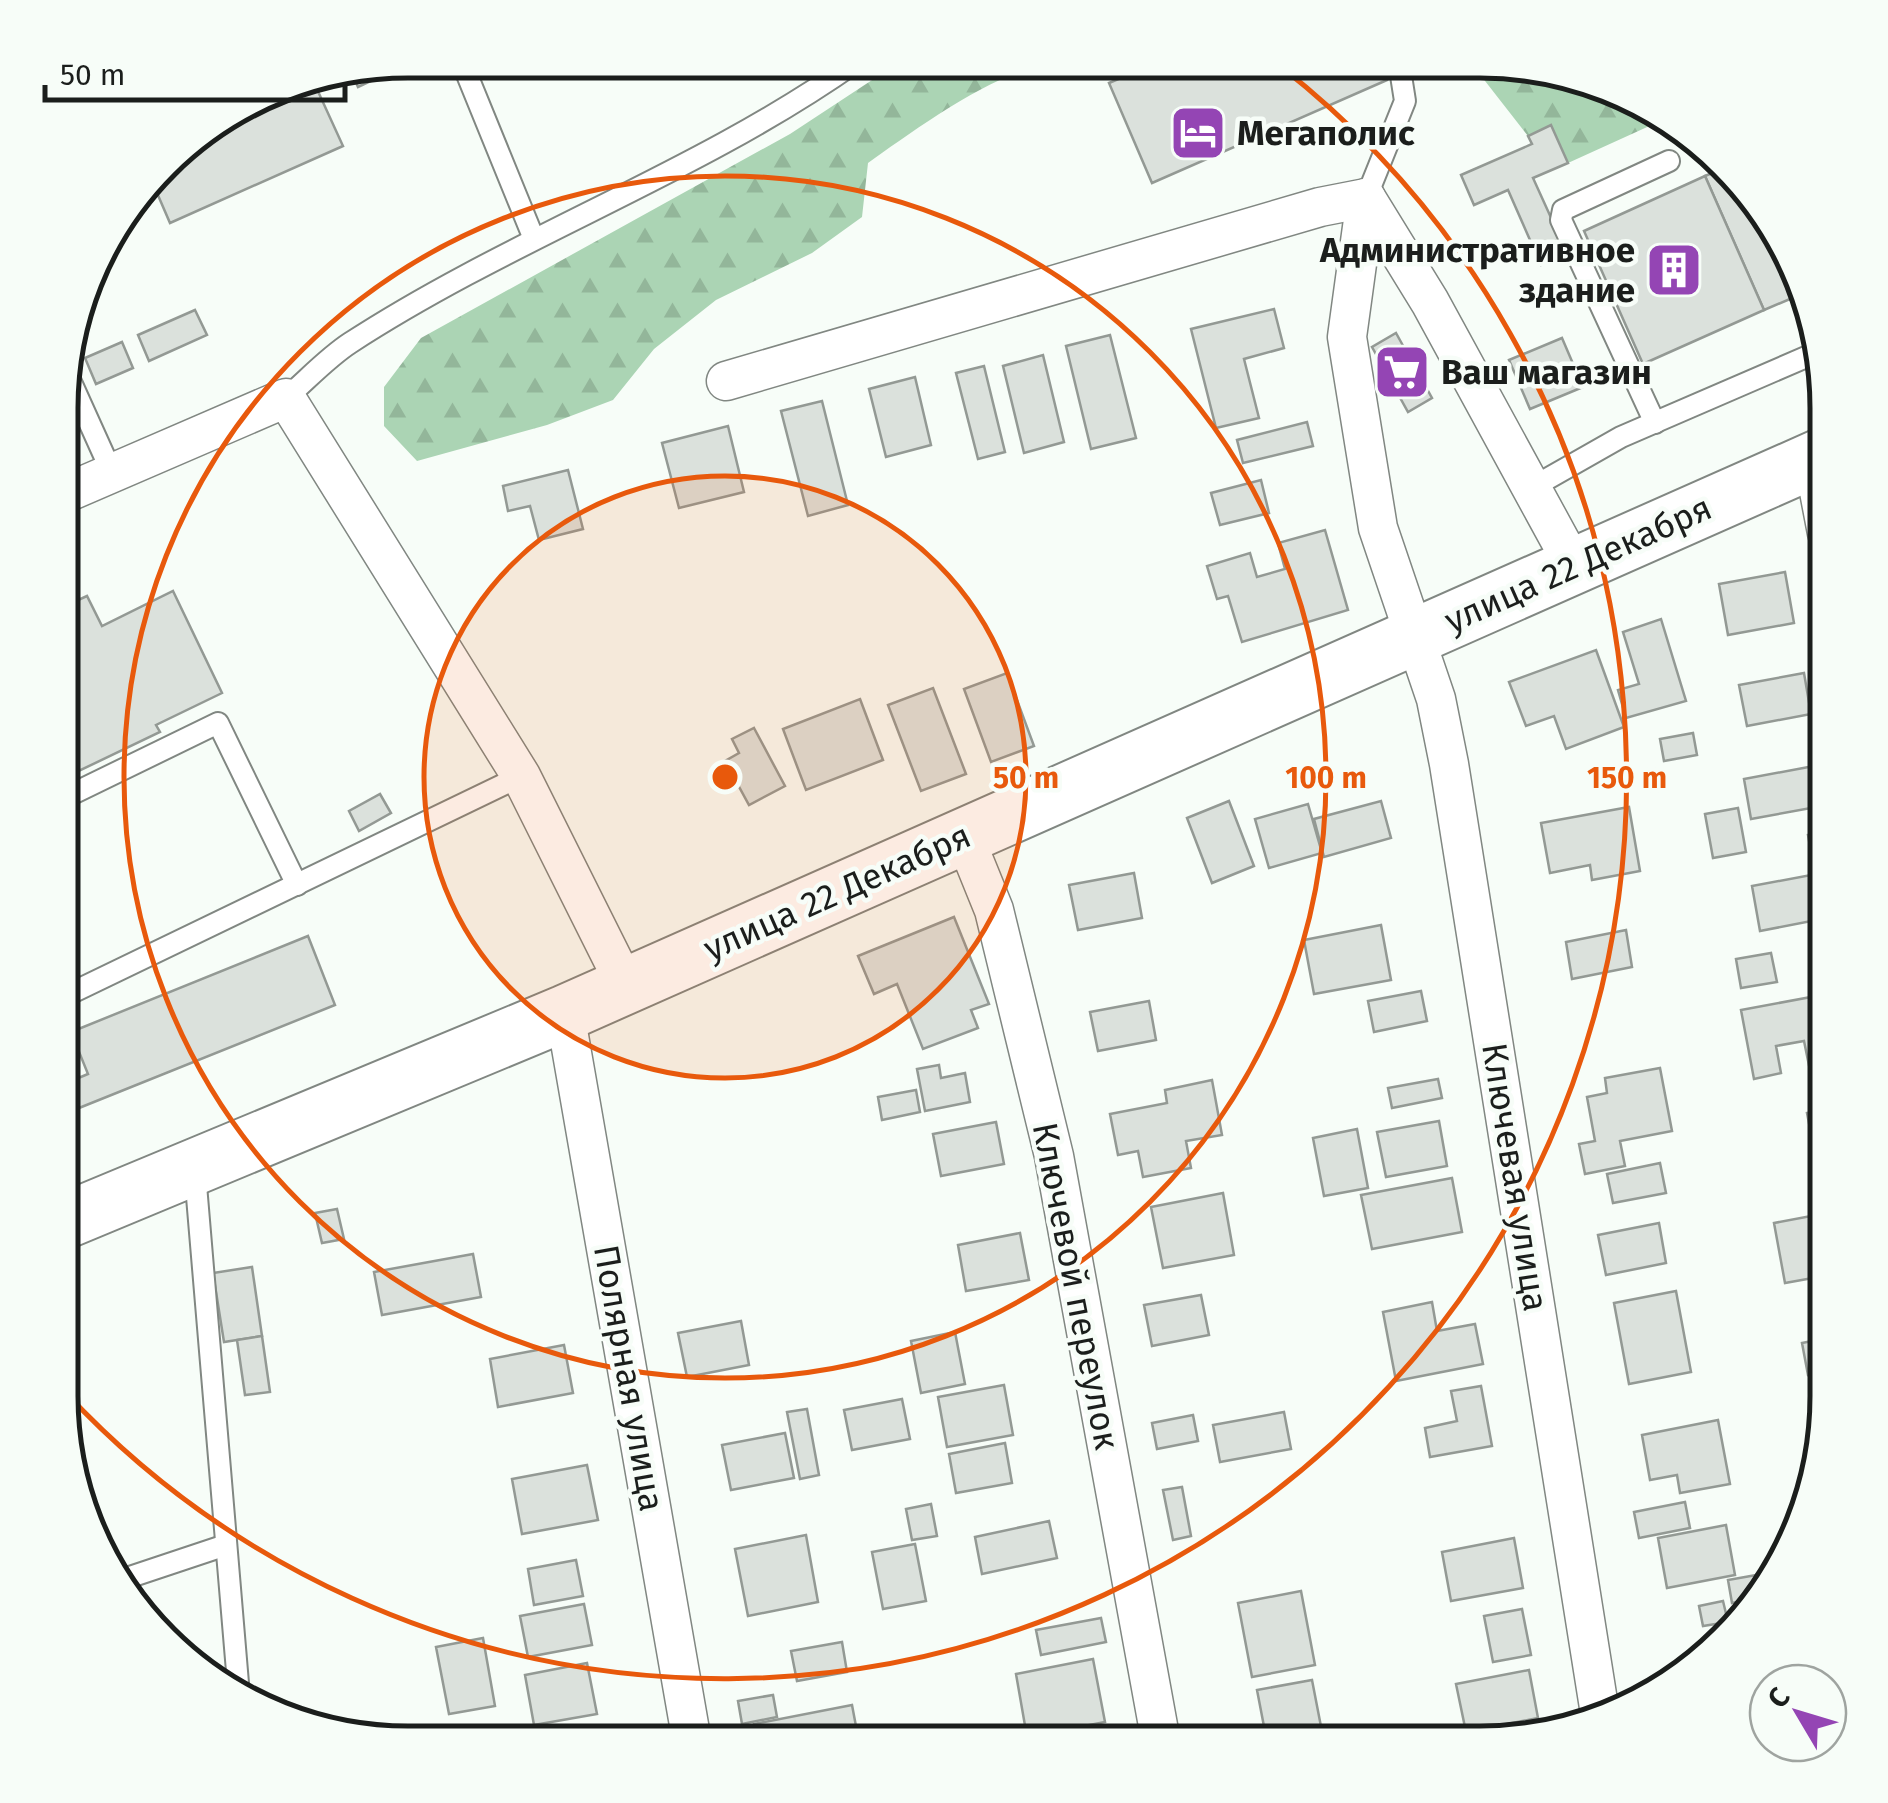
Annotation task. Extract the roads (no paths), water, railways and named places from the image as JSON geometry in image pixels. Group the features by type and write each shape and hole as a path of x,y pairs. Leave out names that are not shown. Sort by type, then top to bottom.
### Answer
{"main road":[{"name":"улица 22 Декабря","path":"78,1215 565,1013 1810,461"}],"street":[{"path":"726,381 1320,207 1366,198 1430,302 1574,566"},
{"name":"Ключевая улица","path":"1366,198 1347,337 1374,511 1436,699 1449,764 1599,1703"},
{"path":"78,488 286,398 521,776 626,986"},
{"name":"Ключевой переулок","path":"964,836 994,910 1054,1156 1159,1725"},
{"name":"Полярная улица","path":"565,1013 689,1725"}],"lane":[{"path":"469,78 534,239"},
{"path":"286,398 348,345 534,239 788,110 834,78"},
{"path":"1366,198 1405,101 1401,78"},
{"path":"1655,423 1561,220 1563,210 1669,161"},
{"path":"1533,487 1655,423 1806,357"},
{"path":"78,398 112,473"},
{"path":"78,791 218,723 296,885"},
{"path":"78,990 521,776"},
{"path":"194,1166 238,1678"},
{"path":"132,1576 226,1545"}],"place":[{"name":"Мегаполис","path":"1198,133"},
{"name":"Административное здание","path":"1674,270"},
{"name":"Ваш магазин","path":"1402,372"}]}
